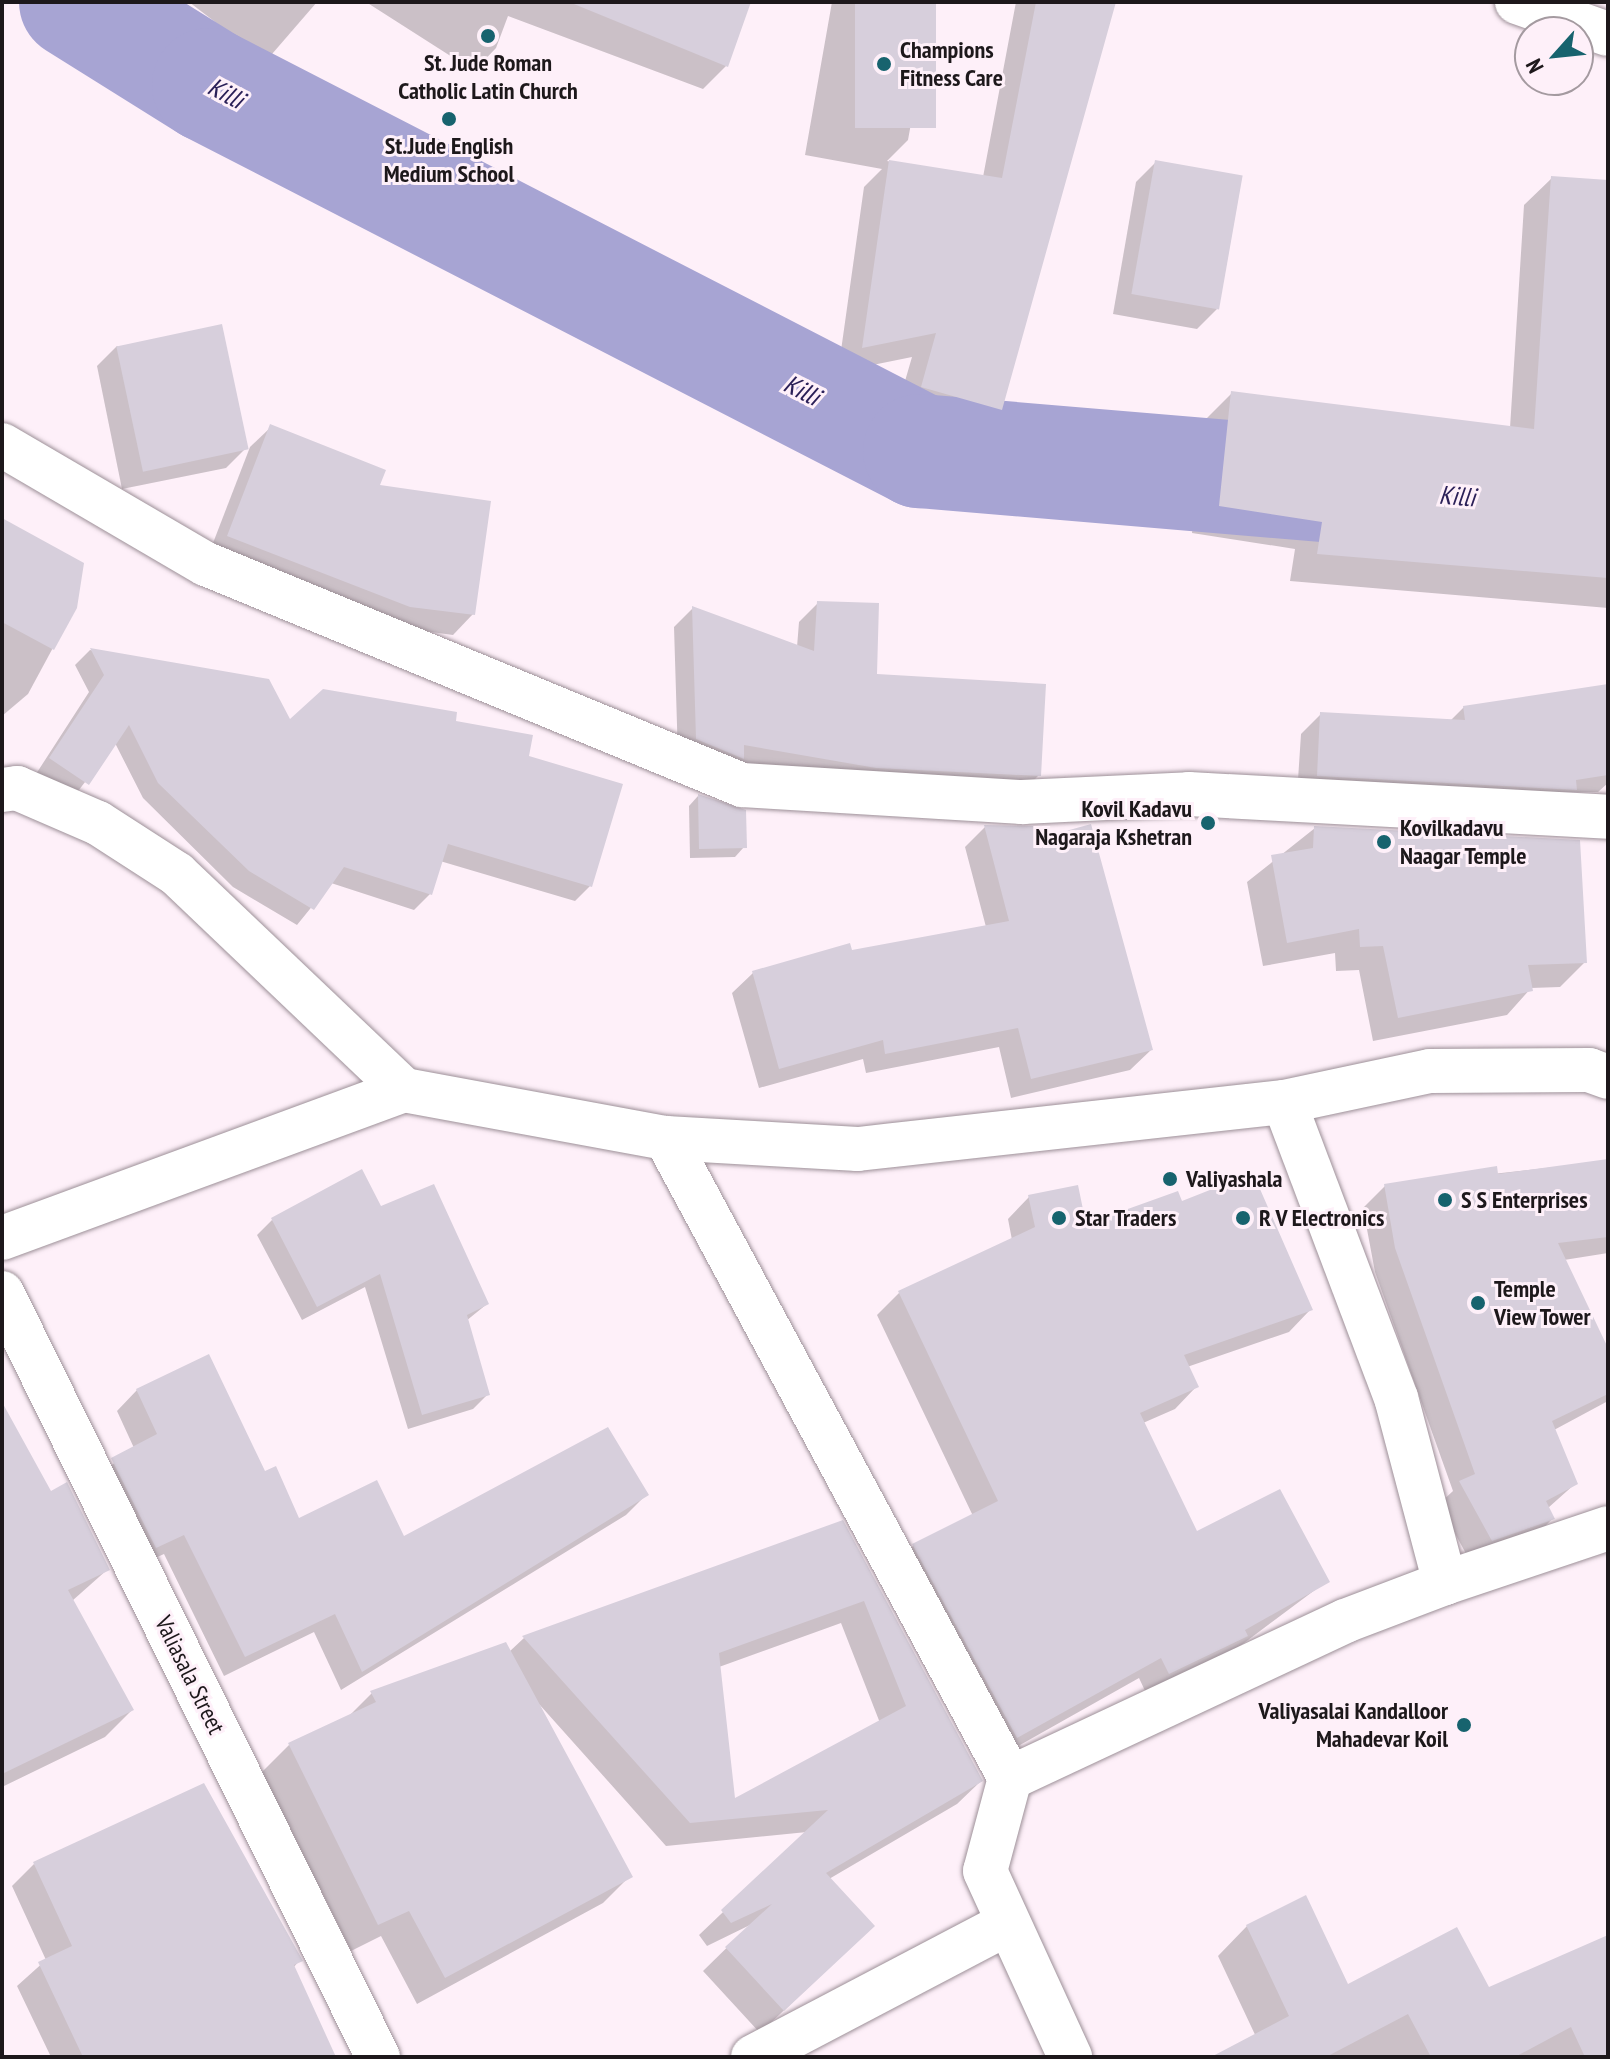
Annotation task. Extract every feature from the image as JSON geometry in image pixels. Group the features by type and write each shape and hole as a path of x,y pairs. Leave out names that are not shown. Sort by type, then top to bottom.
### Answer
{"street":[{"path":"1517,2 1608,34"},
{"path":"2,445 206,564 742,785 1022,802 1189,794 1608,817"},
{"path":"2,790 17,788 98,823 177,874 404,1090"},
{"path":"2,1238 404,1090 666,1138 858,1149 1284,1102 1430,1071 1589,1070 1608,1077"},
{"path":"1284,1102 1396,1398 1445,1583"},
{"path":"666,1138 1010,1778 985,1871 1070,2057"},
{"name":"Valiasala Street","path":"2,1293 378,2057"},
{"path":"1010,1778 1345,1621 1445,1583 1608,1528"},
{"path":"753,2057 1008,1923"}],"building":[{"path":"569,2 751,2 728,67"},
{"name":"Champions Fitness Care","path":"855,2 936,2 936,128 855,128"},
{"path":"1036,2 1116,2 1002,410 921,387 936,333 862,348 889,160 1002,178"},
{"path":"1155,160 1243,175 1219,309 1131,294"},
{"path":"1551,176 1608,180 1608,578 1317,554 1322,522 1219,506 1231,391 1534,429"},
{"path":"222,324 249,449 143,472 116,346"},
{"path":"270,424 386,470 380,485 491,501 475,615 410,607 227,536"},
{"path":"2,518 84,563 77,608 54,650 2,622"},
{"path":"817,601 879,603 877,674 1046,684 1041,776 876,768 744,745 744,759 696,739 692,606 814,651"},
{"path":"90,648 269,679 290,719 323,689 457,712 456,721 533,735 529,756 623,784 592,887 448,844 432,895 344,867 314,910 249,871 158,783 129,725 89,785 49,758 104,675"},
{"path":"1608,684 1608,775 1576,780 1577,790 1317,776 1320,712 1465,720 1463,706"},
{"path":"698,794 746,810 747,848 699,849"},
{"path":"1091,824 1153,1050 1031,1079 1018,1028 885,1054 883,1040 779,1069 752,971 850,943 852,950 1009,921 984,825 1038,826 1037,839"},
{"path":"1314,826 1580,840 1587,963 1528,965 1533,991 1398,1018 1383,946 1360,947 1359,929 1287,943 1271,855 1313,848"},
{"path":"1608,1159 1608,1237 1558,1243 1608,1348 1608,1394 1552,1421 1578,1484 1546,1501 1555,1519 1492,1541 1459,1481 1475,1474 1395,1248 1384,1184 1497,1166 1498,1174"},
{"path":"362,1169 381,1206 434,1184 489,1304 467,1315 490,1395 422,1415 380,1274 317,1307 271,1218"},
{"path":"1253,1173 1313,1310 1184,1355 1199,1387 1140,1413 1197,1531 1280,1489 1330,1582 1245,1630 1248,1636 1169,1674 1161,1658 1017,1738 912,1544 998,1501 898,1291 1035,1227 1028,1195 1078,1185 1086,1224 1178,1191 1182,1201"},
{"path":"209,1354 265,1471 276,1466 299,1518 377,1480 404,1536 608,1427 649,1495 362,1672 335,1614 245,1657 184,1535 156,1548 111,1458 157,1434 136,1389"},
{"path":"2,1402 51,1491 67,1482 110,1570 68,1590 134,1710 2,1774"},
{"path":"843,1520 983,1781 826,1873 875,1926 784,2011 725,1947 772,1904 731,1923 721,1910 828,1810 690,1823 522,1636","holes":["864,1601 906,1706 735,1798 719,1653"]},
{"path":"506,1642 633,1877 445,1978 409,1911 378,1925 288,1743 376,1702 370,1691"},
{"path":"204,1783 303,1961 294,1965 336,2057 83,2057 38,1962 72,1946 33,1862"},
{"path":"1306,1895 1348,1984 1457,1927 1489,1987 1608,1935 1608,2057 1585,2057 1571,2027 1515,2057 1431,2057 1408,2014 1326,2057 1211,2057 1289,2016 1246,1925"}],"waterway":[{"name":"Killi","path":"76,2 209,85 920,451 1608,509"}],"place":[{"name":"St. Jude Roman Catholic Latin Church","path":"488,36"},
{"name":"Champions Fitness Care","path":"884,64"},
{"name":"St.Jude English Medium School","path":"449,119"},
{"name":"Kovil Kadavu Nagaraja Kshetran","path":"1208,823"},
{"name":"Kovilkadavu Naagar Temple","path":"1384,842"},
{"name":"Valiyashala","path":"1170,1179"},
{"name":"S S Enterprises","path":"1445,1200"},
{"name":"Star Traders","path":"1059,1218"},
{"name":"R V Electronics","path":"1243,1218"},
{"name":"Temple View Tower","path":"1478,1303"},
{"name":"Valiyasalai Kandalloor Mahadevar Koil","path":"1464,1725"}]}
